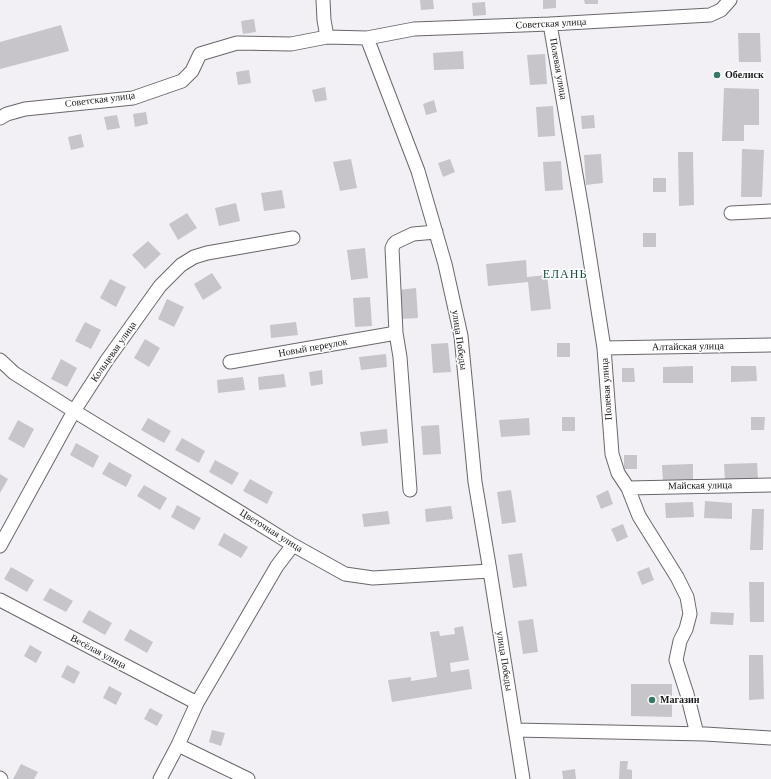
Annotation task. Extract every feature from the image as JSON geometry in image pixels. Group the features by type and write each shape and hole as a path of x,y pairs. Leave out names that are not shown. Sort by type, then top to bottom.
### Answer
{"street":[{"path":"323,0 327,38 367,38"},
{"name":"Советская улица","path":"367,38 414,29 550,24 710,15 722,10 730,0"},
{"name":"Полевая улица","path":"550,24 604,348 612,454 618,473 628,488 639,516 677,577 687,597 690,614 686,629 680,641 676,660 687,694 697,734"},
{"name":"Советская улица","path":"0,118 6,114 25,109 133,98 182,81 192,71 200,54 237,43 291,44 327,38"},
{"name":"улица Победы","path":"367,38 418,170 446,264 461,336 475,482 522,779"},
{"path":"731,213 771,211"},
{"path":"410,490 400,357 396,333 392,248 394,244 402,238 413,234 436,232"},
{"name":"Кольцевая улица","path":"0,546 74,410 107,360 160,286 181,266 194,258 207,253 293,238"},
{"name":"Новый переулок","path":"230,362 396,333"},
{"name":"Алтайская улица","path":"604,348 771,345"},
{"name":"Цветочная улица","path":"0,360 14,373 293,545 345,574 373,578 490,571"},
{"name":"Майская улица","path":"628,488 771,485"},
{"path":"160,779 178,745 197,703 277,566 293,545"},
{"name":"Весёлая улица","path":"0,600 197,703"},
{"path":"515,730 697,734 771,738"},
{"path":"178,745 248,779"}],"building":[{"path":"420,0 433,0 434,9 421,10"},
{"path":"543,0 556,0 556,8 543,9"},
{"path":"584,0 598,0 598,4 585,4"},
{"path":"485,2 486,15 473,16 472,3"},
{"path":"254,19 256,32 243,34 241,21"},
{"path":"61,25 69,51 0,69 0,42"},
{"path":"738,33 760,33 761,62 739,62"},
{"path":"463,51 464,69 434,70 433,53"},
{"path":"545,54 547,84 530,85 527,55"},
{"path":"249,70 251,83 238,85 236,72"},
{"path":"325,87 327,100 315,102 312,90"},
{"path":"724,88 759,89 759,125 744,125 744,141 722,141"},
{"path":"434,100 437,112 426,115 423,104"},
{"path":"553,106 555,136 538,137 536,107"},
{"path":"146,112 148,124 135,127 133,114"},
{"path":"117,115 120,128 107,130 104,117"},
{"path":"594,115 595,128 582,129 581,116"},
{"path":"81,134 84,147 71,150 68,137"},
{"path":"742,149 764,150 762,197 741,197"},
{"path":"678,152 693,152 694,205 679,206"},
{"path":"601,154 603,183 586,185 584,155"},
{"path":"351,159 357,188 340,191 333,162"},
{"path":"450,159 455,172 443,177 438,163"},
{"path":"561,161 563,190 545,191 543,162"},
{"path":"653,178 666,178 666,192 653,192"},
{"path":"282,190 285,208 264,211 261,193"},
{"path":"236,203 240,221 219,226 215,208"},
{"path":"187,213 197,228 178,240 169,224"},
{"path":"643,233 656,233 656,247 643,247"},
{"path":"148,241 161,254 145,269 132,255"},
{"path":"365,248 368,278 351,280 347,250"},
{"path":"526,260 527,277 547,275 551,309 531,311 528,282 488,286 486,264"},
{"path":"212,273 222,288 203,300 194,284"},
{"path":"110,279 126,287 116,307 100,298"},
{"path":"416,288 418,318 401,319 398,290"},
{"path":"370,297 372,326 355,327 353,298"},
{"path":"167,299 184,307 174,327 158,319"},
{"path":"85,322 101,330 91,349 75,341"},
{"path":"296,322 298,335 271,338 270,325"},
{"path":"145,339 160,348 149,367 134,358"},
{"path":"448,343 451,372 433,373 431,344"},
{"path":"557,343 570,343 570,357 557,357"},
{"path":"386,354 387,367 361,370 359,357"},
{"path":"61,359 77,368 67,387 51,379"},
{"path":"693,366 693,383 663,383 663,367"},
{"path":"731,366 756,366 757,381 731,382"},
{"path":"622,368 634,368 635,382 622,382"},
{"path":"322,370 323,384 311,386 309,372"},
{"path":"284,374 286,387 259,390 258,377"},
{"path":"243,377 245,390 218,393 217,380"},
{"path":"562,417 575,417 575,431 562,431"},
{"path":"751,417 765,417 764,430 751,430"},
{"path":"148,418 171,431 164,443 141,430"},
{"path":"529,418 530,435 501,437 499,420"},
{"path":"18,420 34,429 24,448 8,439"},
{"path":"439,425 441,454 423,455 421,426"},
{"path":"387,429 388,443 362,446 360,432"},
{"path":"182,438 205,451 199,463 175,450"},
{"path":"76,443 99,456 93,468 70,455"},
{"path":"624,455 637,455 637,469 624,469"},
{"path":"215,460 239,473 232,485 209,472"},
{"path":"109,462 132,475 126,487 102,474"},
{"path":"757,463 758,479 725,481 724,464"},
{"path":"693,464 693,481 663,482 662,465"},
{"path":"0,474 8,479 0,493"},
{"path":"250,479 273,492 267,504 243,491"},
{"path":"144,485 167,498 160,510 137,496"},
{"path":"511,490 516,522 502,524 497,492"},
{"path":"608,490 613,504 601,509 596,496"},
{"path":"705,501 732,503 732,519 704,518"},
{"path":"693,502 694,517 666,518 665,503"},
{"path":"177,505 201,518 194,530 171,517"},
{"path":"451,506 453,519 426,522 425,509"},
{"path":"752,509 764,509 763,550 750,550"},
{"path":"388,511 390,524 364,527 362,514"},
{"path":"623,524 628,537 617,542 611,529"},
{"path":"224,533 248,547 241,558 218,545"},
{"path":"522,553 527,586 513,588 508,555"},
{"path":"11,567 34,580 27,592 4,579"},
{"path":"649,567 654,580 642,585 637,572"},
{"path":"749,582 764,582 764,622 750,622"},
{"path":"50,588 73,601 66,612 43,600"},
{"path":"89,610 112,623 105,635 82,622"},
{"path":"711,612 734,613 733,625 710,624"},
{"path":"533,619 538,652 523,654 518,621"},
{"path":"463,626 469,660 450,663 451,672 469,669 472,689 392,702 388,680 411,677 411,681 437,677 430,632 439,631 440,636 455,634 454,628"},
{"path":"130,629 153,642 147,653 124,640"},
{"path":"30,645 42,652 36,663 24,656"},
{"path":"749,655 763,655 764,699 749,700"},
{"path":"67,665 80,672 74,684 61,677"},
{"name":"Магазин","path":"631,684 672,684 672,717 631,716"},
{"path":"109,686 122,693 116,705 103,698"},
{"path":"150,708 163,715 157,726 144,719"},
{"path":"212,730 225,733 221,746 209,742"},
{"path":"620,761 628,761 627,769 632,770 632,779 619,779"},
{"path":"21,764 38,772 34,779 13,779"},
{"path":"575,769 576,779 563,779 562,771"}],"place":[{"name":"Обелиск","path":"717,75"},
{"name":"Магазин","path":"652,700"}],"district":[{"name":"ЕЛАНЬ","path":"565,275"}]}
